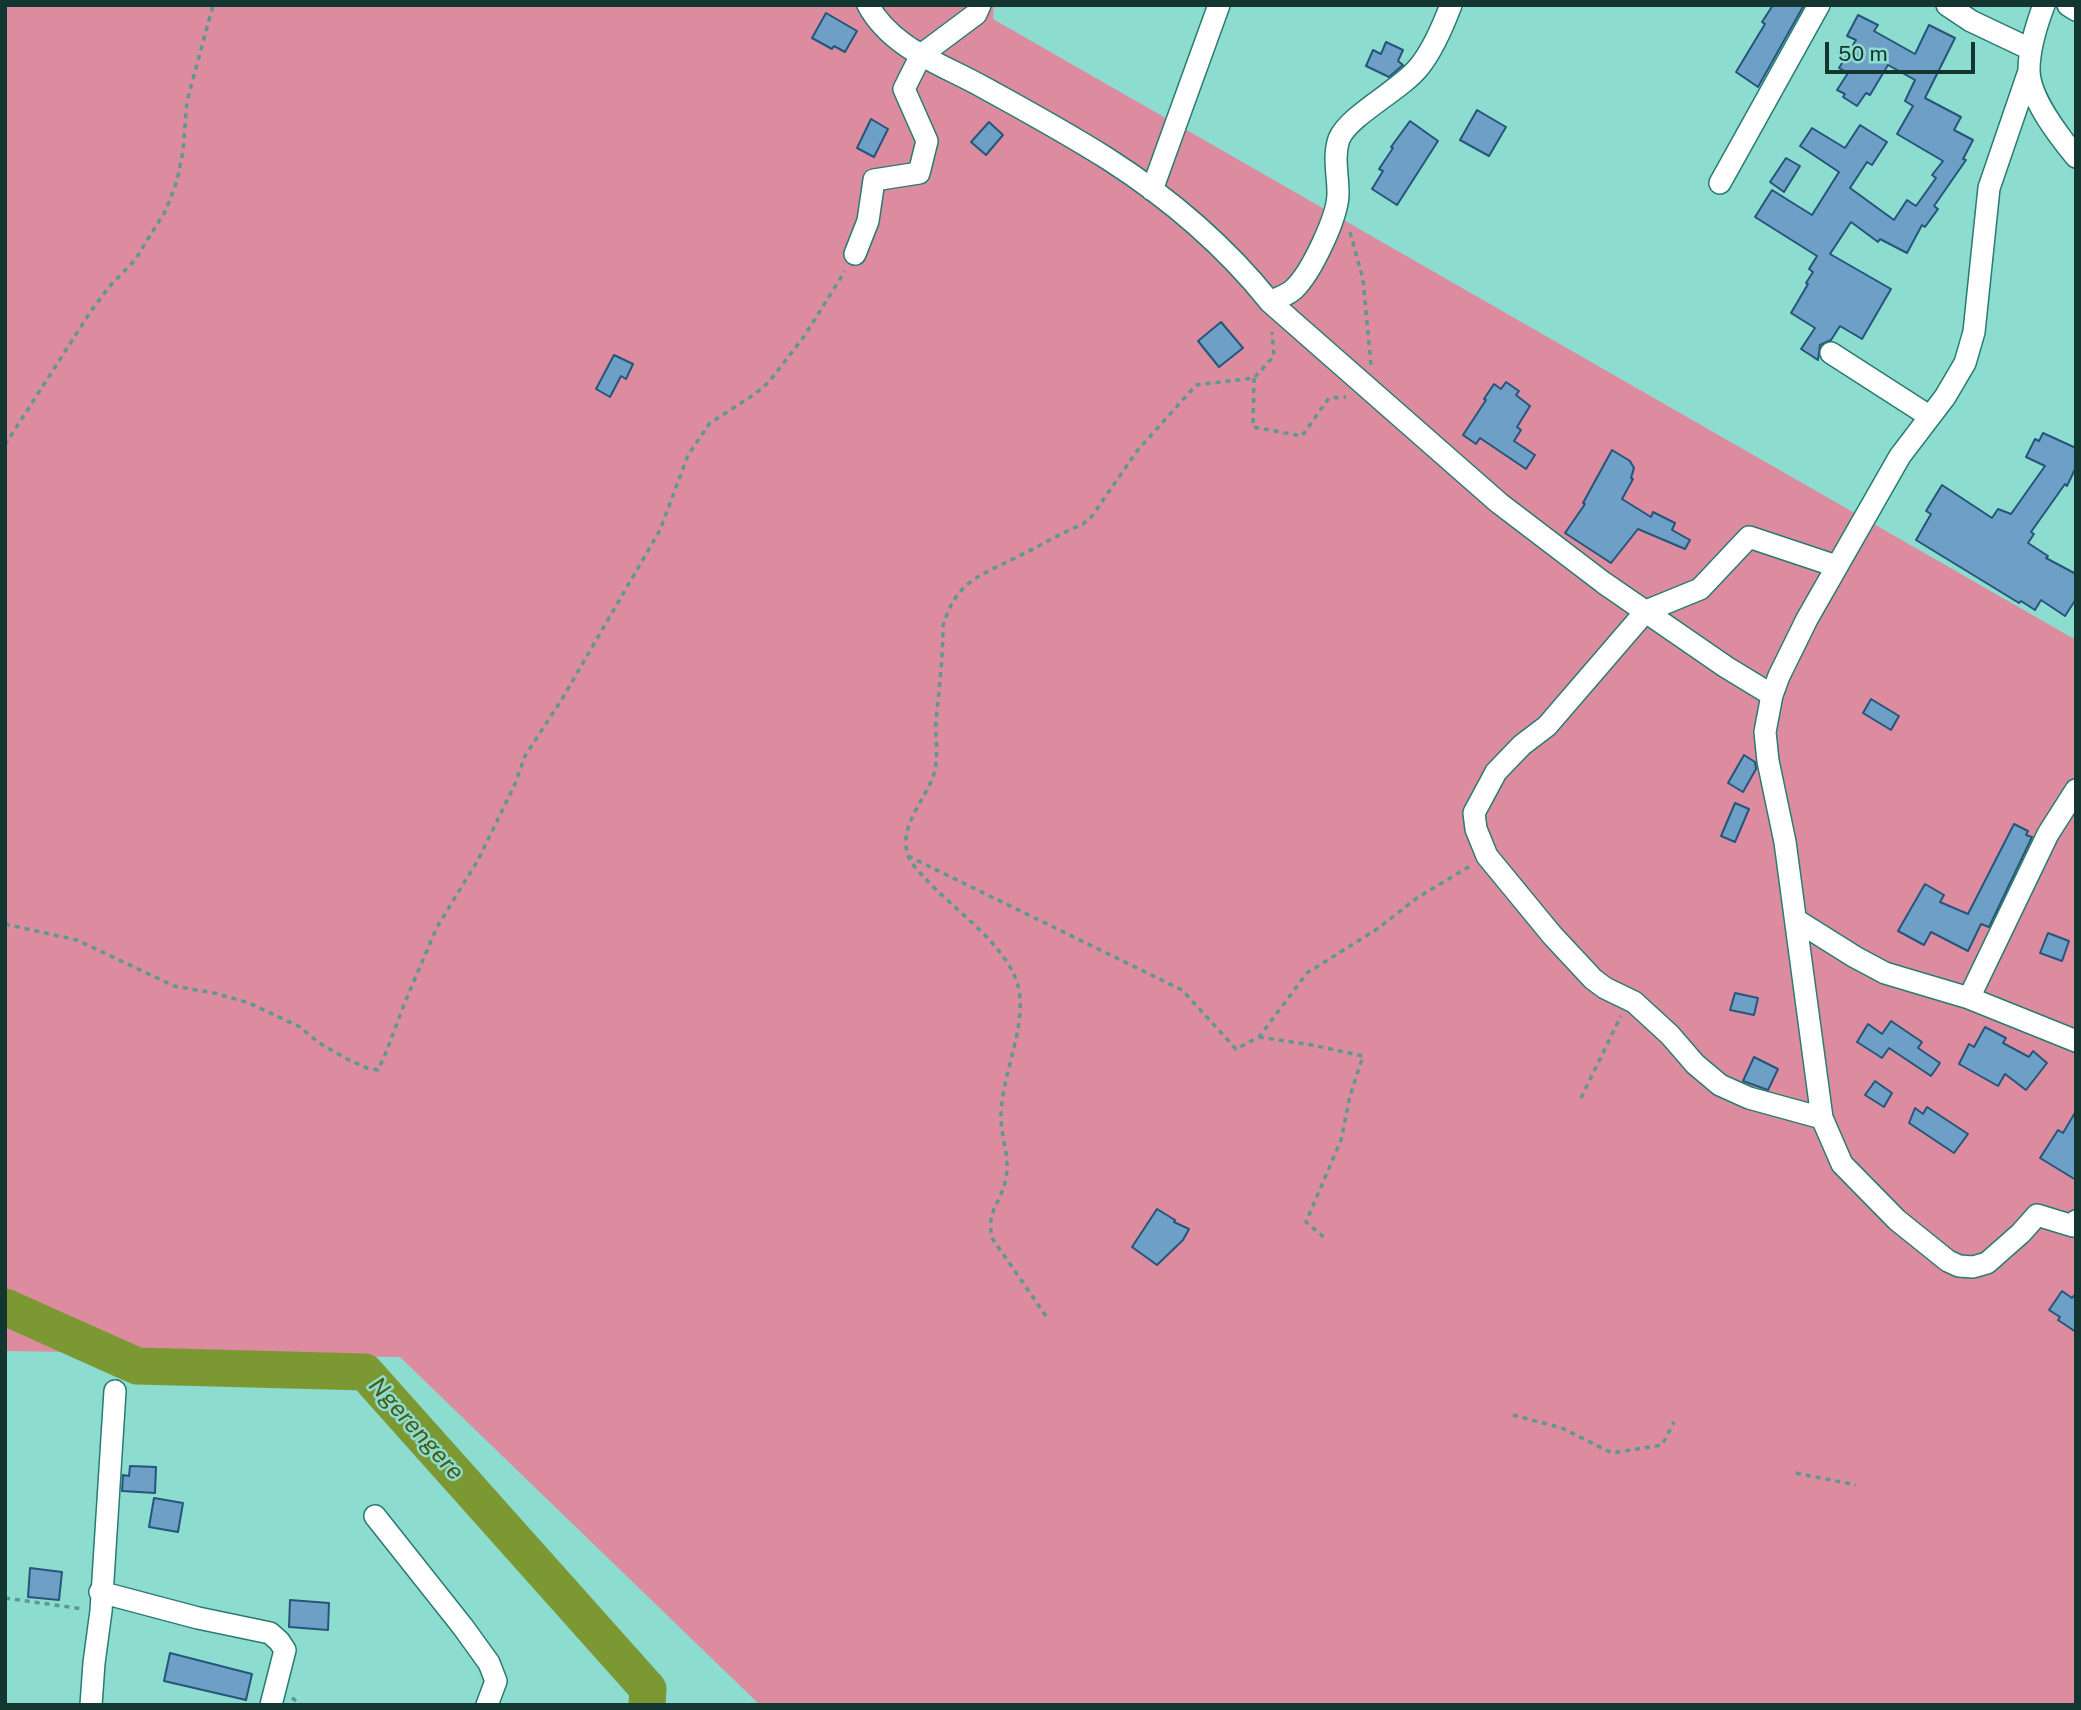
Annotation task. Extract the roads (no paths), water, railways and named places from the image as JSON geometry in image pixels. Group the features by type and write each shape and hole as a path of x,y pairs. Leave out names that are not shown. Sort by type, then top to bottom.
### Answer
{"street":[{"path":"868,5 883,27 922,55 983,86 1106,158 1168,200 1208,236 1270,302 1500,503 1604,583 1726,667 1772,695"},
{"path":"855,254 868,221 874,180 919,173 927,141 904,89 922,55 976,14 980,5"},
{"path":"1152,190 1219,5"},
{"path":"1270,302 1293,290 1325,240 1339,195 1335,164 1339,140 1348,124 1418,68 1443,25 1451,5"},
{"path":"1720,183 1819,5"},
{"path":"1947,5 1971,21 2030,49"},
{"path":"2044,5 2030,49 2028,74 1989,188 1978,300 1965,363 1945,397 1899,456 1836,566 1790,651 1772,695 1765,732 1785,842 1822,1118 1842,1164 1897,1220 1948,1261 1959,1266 1973,1267 1987,1263 2037,1215 2073,1226 2076,1221"},
{"path":"2068,5 2076,10"},
{"path":"2028,74 2039,104 2053,128 2076,157"},
{"path":"1831,353 1929,416"},
{"path":"1822,1118 1749,1098 1720,1085 1695,1064 1670,1035 1634,1002 1593,979 1552,935 1487,856 1475,829 1474,813 1496,772 1522,745 1547,726 1646,611 1700,589 1749,537 1836,566"},
{"path":"1969,998 2048,834 2076,790"},
{"path":"1796,920 1885,973 1969,998 2076,1041"},
{"path":"91,1705 115,1391"},
{"path":"375,1516 429,1582 489,1663 496,1681 487,1705"},
{"path":"100,1601 270,1633 285,1650 271,1705"}],"waterway":[{"name":"Ngerengere","path":"5,1307 137,1366 365,1372 648,1689 647,1705"}]}
